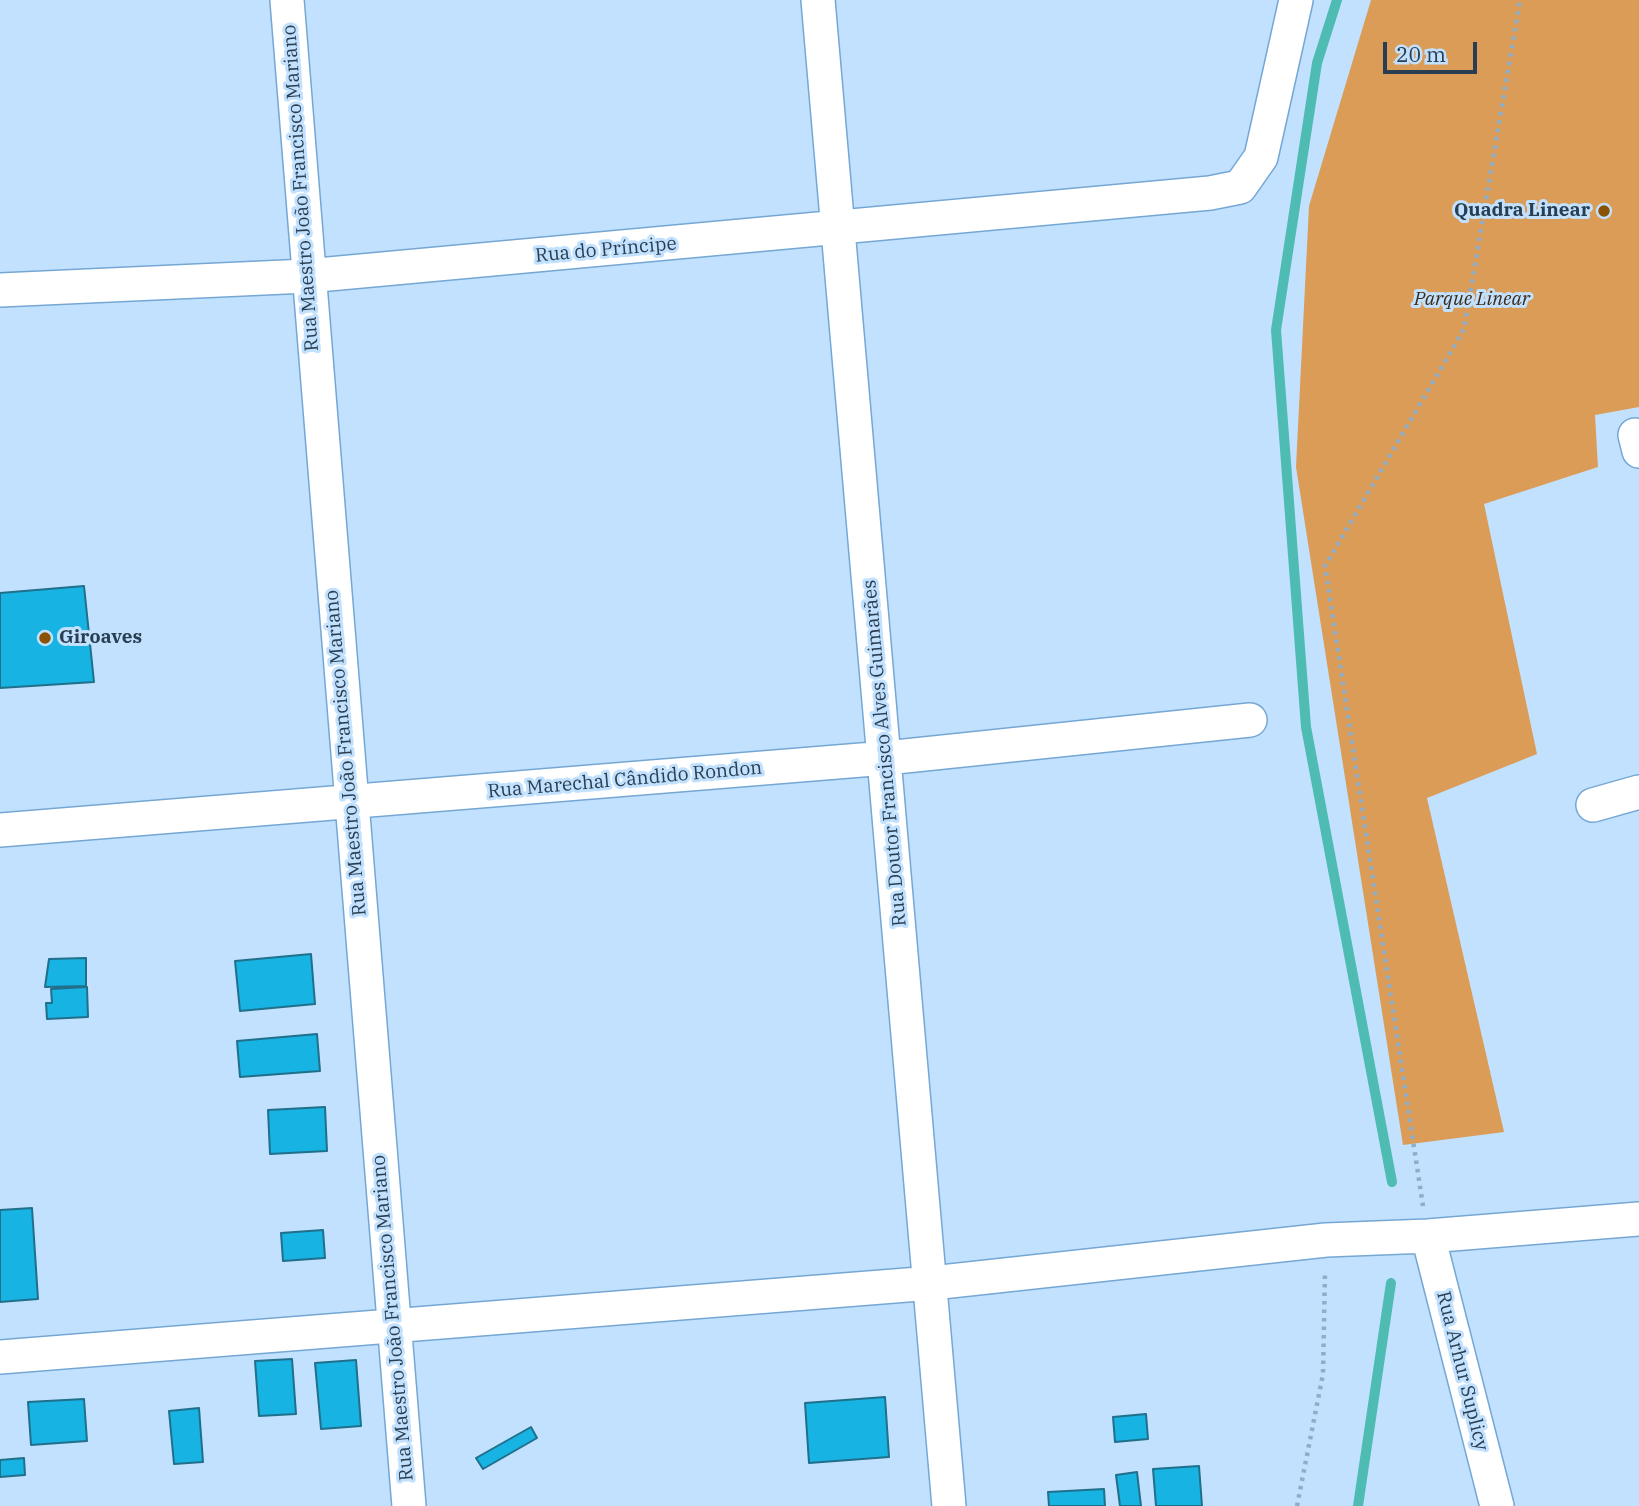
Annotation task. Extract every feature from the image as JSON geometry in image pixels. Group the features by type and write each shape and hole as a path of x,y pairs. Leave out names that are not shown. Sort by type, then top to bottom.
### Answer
{"street":[{"name":"Rua Maestro João Francisco Mariano","path":"287,0 307,276 409,1506"},
{"name":"Rua Doutor Francisco Alves Guimarães","path":"818,0 836,229 932,1283 949,1506"},
{"name":"Rua do Príncipe","path":"0,290 307,276 836,229 1210,193 1240,187 1261,157 1296,0"},
{"name":"Rua Marechal Cândido Rondon","path":"0,830 886,758 1250,720"},
{"path":"1593,805 1639,792"},
{"path":"0,1357 932,1283 1326,1240 1428,1236 1639,1219"},
{"name":"Rua Arhur Suplicy","path":"1428,1236 1497,1506"}],"path":[{"path":"1428,1236 1325,566 1464,329 1521,0"},
{"path":"1297,1506 1323,1374 1326,1240"}],"green space":[{"name":"Parque Linear","path":"1371,0 1639,0 1639,407 1595,415 1598,467 1484,504 1537,754 1427,798 1504,1132 1403,1145 1296,467 1309,206"}],"building":[{"name":"Giroaves","path":"84,586 94,682 0,688 0,593"},
{"path":"311,954 315,1004 240,1011 235,961"},
{"path":"86,958 86,986 45,987 49,959"},
{"path":"87,987 88,1017 47,1019 46,1003 52,1003 51,989"},
{"path":"317,1034 320,1071 240,1077 237,1041"},
{"path":"325,1107 327,1151 270,1154 268,1110"},
{"path":"32,1208 38,1299 0,1302 0,1210"},
{"path":"323,1230 325,1258 283,1261 281,1233"},
{"path":"292,1359 296,1414 259,1416 255,1361"},
{"path":"356,1360 361,1426 321,1429 315,1363"},
{"path":"885,1397 889,1457 809,1463 805,1403"},
{"path":"84,1399 87,1441 31,1445 28,1402"},
{"path":"199,1408 203,1462 174,1464 169,1411"},
{"path":"1146,1414 1148,1439 1115,1442 1113,1417"},
{"path":"531,1427 537,1438 483,1469 476,1458"},
{"path":"24,1458 25,1475 0,1477 0,1460"},
{"path":"1199,1466 1202,1506 1156,1506 1153,1469"},
{"path":"1137,1472 1141,1506 1120,1506 1116,1475"},
{"path":"1104,1489 1105,1506 1049,1506 1048,1492"}],"waterway":[{"path":"1337,0 1317,63 1276,330 1306,727 1392,1182"},
{"path":"1358,1506 1391,1283"}],"place":[{"name":"Quadra Linear","path":"1604,211"},
{"name":"Giroaves","path":"45,638"}]}
